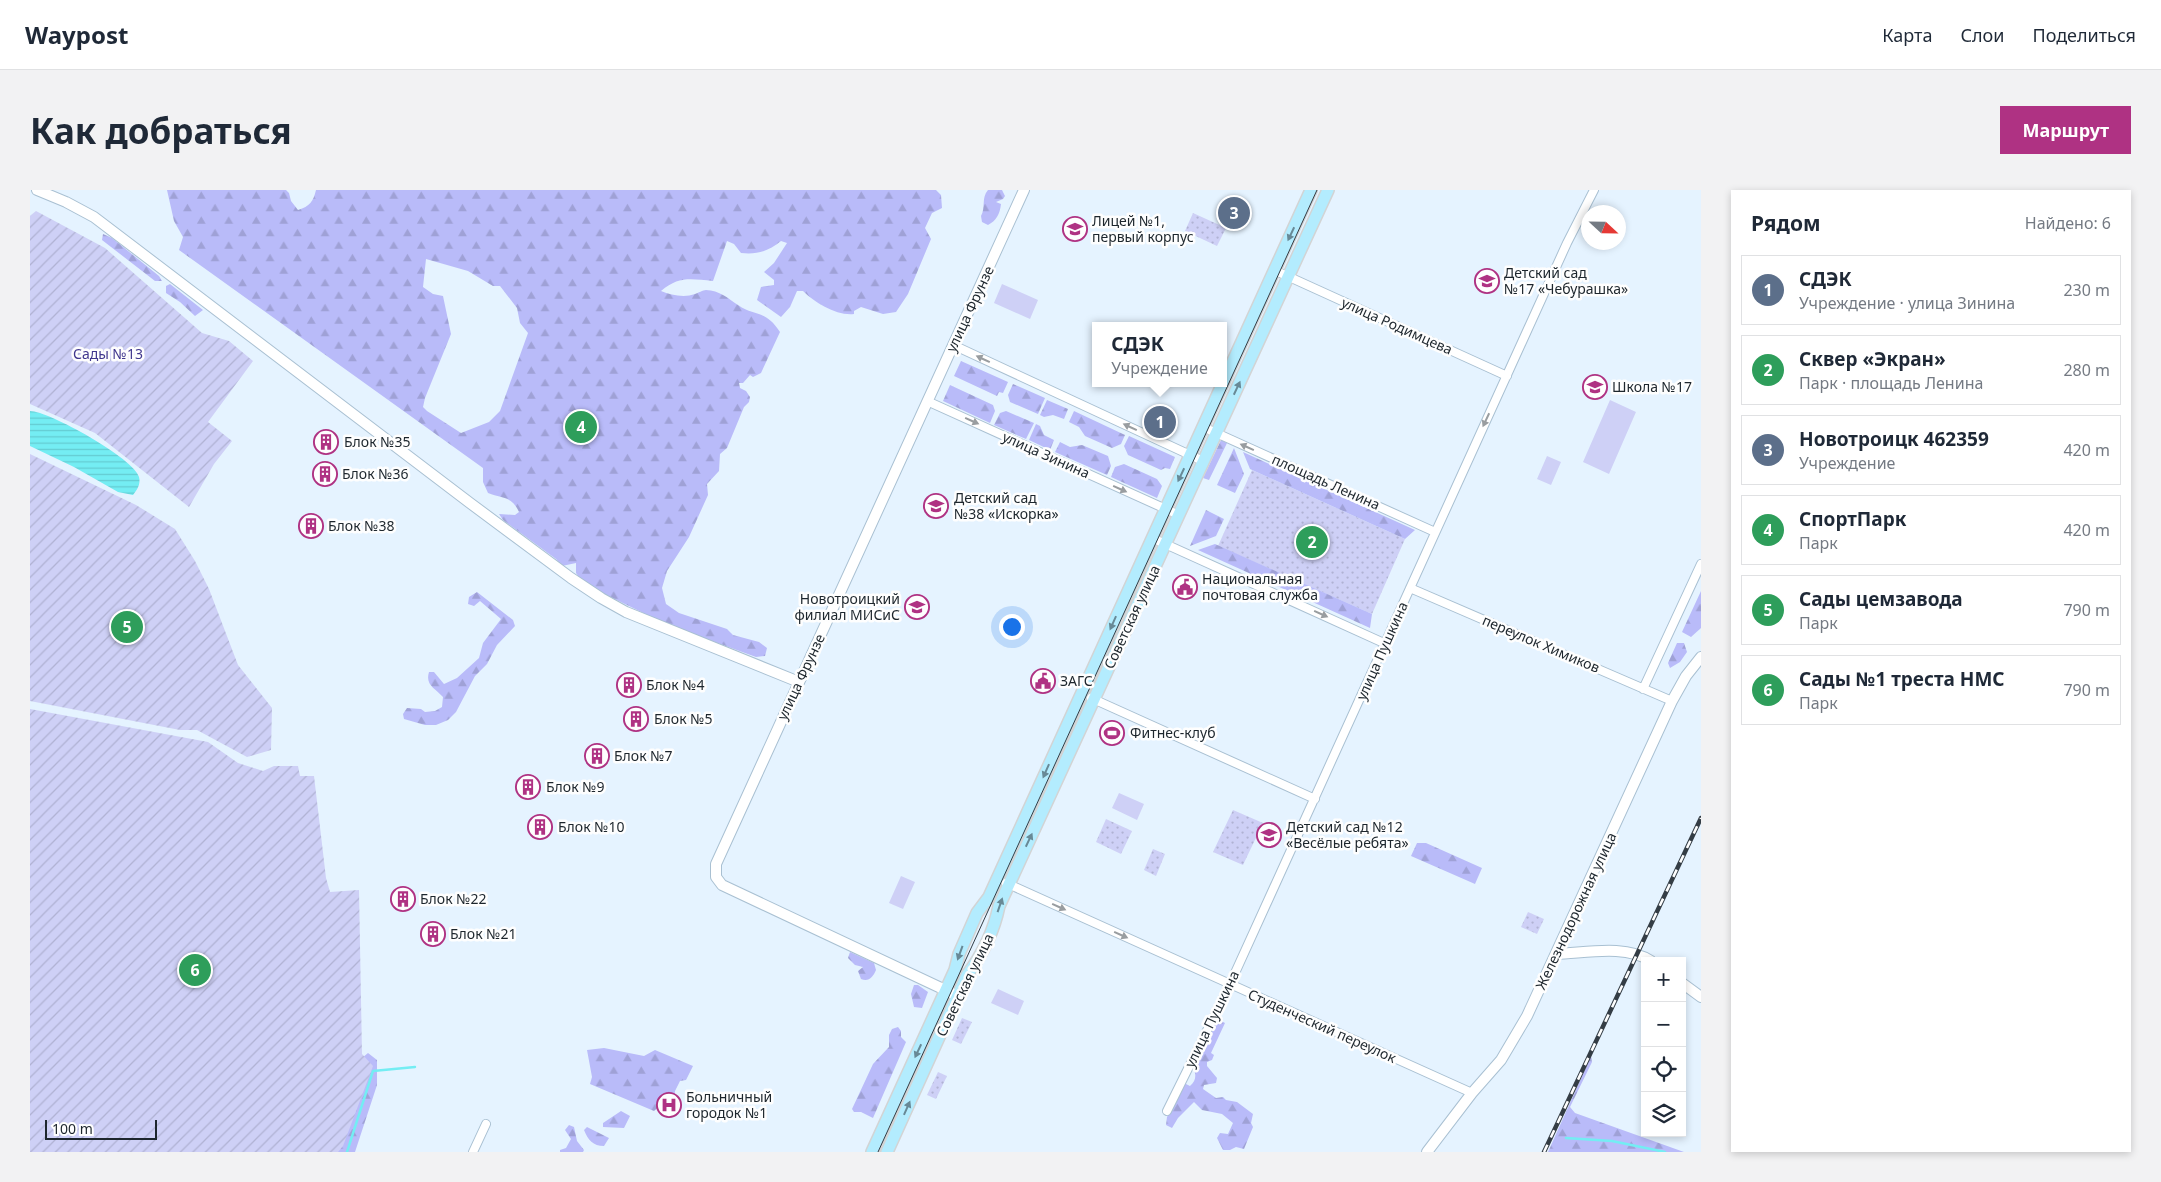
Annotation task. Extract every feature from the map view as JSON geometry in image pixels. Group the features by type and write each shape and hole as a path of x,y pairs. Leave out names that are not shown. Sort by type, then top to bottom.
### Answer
{"main road":[{"name":"Советская улица","path":"1227,373 1311,190"},
{"name":"Советская улица","path":"887,1152 967,975 977,962 1009,884 1328,190"},
{"name":"Советская улица","path":"872,1152 978,913 987,900 997,879 1221,387"}],"street":[{"path":"38,190 94,217 470,503 601,598 626,612 799,682"},
{"name":"улица Фрунзе","path":"958,996 722,885 716,877 716,864 1024,190"},
{"name":"улица Пушкина","path":"1167,1111 1230,984 1567,243 1594,190"},
{"name":"улица Родимцева","path":"1274,270 1507,376"},
{"path":"953,345 1203,461"},
{"name":"улица Зинина","path":"927,401 1178,515"},
{"name":"площадь Ленина","path":"1203,427 1435,532"},
{"path":"1152,538 1386,644"},
{"path":"1643,689 1701,564"},
{"name":"переулок Химиков","path":"1410,588 1672,701"},
{"name":"Железнодорожная улица","path":"1427,1152 1472,1093 1501,1060 1527,1016 1672,701 1686,676 1701,656"},
{"path":"1081,694 1314,799"},
{"name":"Студенческий переулок","path":"997,879 1472,1093"},
{"path":"1556,954 1623,951 1642,957"},
{"path":"1686,987 1701,997"},
{"path":"473,1152 486,1124"}],"green space":[{"path":"167,190 286,190 298,210 310,203 314,198 316,190 936,190 941,195 942,208 932,213 925,228 931,239 908,294 896,312 883,314 861,307 854,311 854,314 841,313 820,304 803,291 797,291 790,307 781,317 757,300 761,287 774,285 774,280 764,272 774,263 787,243 781,241 763,251 741,253 734,244 727,241 713,281 691,279 679,281 661,291 682,296 711,290 724,295 744,309 770,320 780,332 761,373 753,377 750,375 743,383 739,383 740,388 746,391 750,397 749,402 744,407 727,448 720,454 719,471 707,484 708,495 689,537 667,571 662,588 666,604 679,613 727,629 733,635 759,642 767,648 765,656 756,657 668,625 594,589 582,581 576,573 576,563 562,566 556,559 503,520 499,514 515,515 519,512 510,501 488,493 483,482 483,468 179,250 183,237 174,221","holes":["426,259 468,271 493,286 500,286 517,308 520,323 528,333 500,411 489,422 461,433 423,407 451,334 443,296 433,294 423,287"]},
{"path":"988,190 1002,190 1005,196 996,202 1001,204 1000,211 997,217 988,225 982,222 981,216"},
{"name":"Сады №13","path":"36,211 105,248 202,333 229,341 253,361 208,422 232,441 214,464 189,507 95,433 30,404 30,216"},
{"path":"1193,213 1226,228 1217,246 1185,231"},
{"path":"103,234 112,238 159,276 162,281 155,281 102,240"},
{"path":"170,284 203,310 195,316 180,302 166,293 166,286"},
{"path":"1002,284 1038,300 1030,319 994,303"},
{"path":"961,361 1008,382 1003,393 999,392 997,396 954,376"},
{"path":"1013,384 1045,398 1038,414 1010,402 1008,395"},
{"path":"950,385 993,405 995,411 990,423 943,401"},
{"path":"1047,400 1068,409 1064,419 1053,415 1044,417 1040,415"},
{"path":"1610,400 1636,412 1609,474 1583,462"},
{"path":"1006,411 1034,423 1026,439 994,425 1000,413"},
{"path":"1074,411 1125,435 1121,444 1112,448 1085,436 1079,427 1069,422"},
{"path":"1036,424 1040,426 1044,435 1054,440 1050,450 1029,440"},
{"path":"1129,436 1175,457 1170,469 1165,468 1161,470 1128,455 1124,446"},
{"path":"1221,440 1227,443 1209,480 1203,478"},
{"path":"1060,442 1070,447 1082,445 1108,456 1111,466 1107,475 1055,452"},
{"path":"1234,448 1244,474 1235,493 1217,485"},
{"path":"1243,452 1415,530 1405,539 1250,469"},
{"path":"30,454 136,505 175,529 195,561 209,589 238,665 272,708 271,750 247,757 197,730 180,730 30,701"},
{"path":"1547,456 1561,462 1551,485 1537,479"},
{"path":"1124,464 1157,479 1162,486 1157,498 1111,477 1115,467"},
{"path":"1252,470 1405,539 1372,614 1218,546"},
{"path":"1206,510 1224,519 1216,536 1190,546"},
{"path":"1215,544 1372,614 1370,628 1198,550"},
{"path":"1701,591 1701,628 1691,637 1682,632"},
{"path":"477,592 513,620 515,626 497,645 487,664 475,676 456,712 448,720 436,725 425,725 404,719 403,714 407,708 421,709 425,712 435,711 442,707 443,697 428,680 429,672 434,672 444,684 457,678 479,658 483,643 501,619 480,601 474,606 468,604 469,597"},
{"path":"1677,643 1684,643 1687,652 1680,662 1670,668 1668,663"},
{"path":"30,709 208,742 238,763 263,771 274,766 298,766 300,776 314,776 326,878 330,892 359,890 362,1054 373,1066 343,1146 338,1152 30,1152"},
{"path":"1119,793 1144,804 1137,820 1112,808"},
{"path":"1233,810 1263,823 1243,865 1213,852"},
{"path":"1106,819 1132,831 1121,854 1096,842"},
{"path":"1417,843 1426,843 1482,868 1475,884 1411,856"},
{"path":"1153,849 1165,854 1156,876 1144,870"},
{"path":"901,876 915,882 903,909 889,903"},
{"path":"1528,912 1544,919 1537,934 1521,927"},
{"path":"850,952 874,963 876,970 874,975 866,980 861,979 858,971 863,967 855,965 848,958"},
{"path":"914,985 918,985 928,992 922,1008 914,1007 911,994"},
{"path":"998,989 1024,1001 1018,1015 991,1003"},
{"path":"962,1018 972,1022 961,1044 952,1040"},
{"path":"1216,1018 1225,1023 1211,1053 1214,1055 1212,1060 1207,1062 1207,1066 1217,1078 1216,1083 1204,1085 1203,1089 1216,1098 1223,1097 1226,1100 1237,1102 1253,1114 1251,1123 1253,1127 1244,1149 1236,1147 1230,1150 1223,1150 1217,1138 1220,1133 1228,1134 1233,1123 1222,1114 1202,1110 1194,1102 1178,1118 1172,1128 1166,1125 1167,1117 1184,1083 1190,1086 1195,1079 1193,1066"},
{"path":"898,1027 901,1031 901,1037 906,1042 873,1118 861,1112 854,1112 852,1109 873,1064 889,1047 889,1035 892,1029"},
{"path":"604,1048 644,1056 655,1050 693,1066 686,1080 680,1081 675,1091 674,1102 663,1103 654,1111 590,1084 592,1077 587,1050"},
{"path":"368,1053 377,1060 377,1085 355,1152 313,1152 362,1058"},
{"path":"1591,1056 1592,1062 1570,1107 1575,1113 1684,1152 1548,1152"},
{"path":"938,1072 947,1076 936,1099 927,1095"},
{"path":"621,1111 630,1116 624,1128 603,1127 603,1123"},
{"path":"569,1125 574,1127 577,1141 584,1150 583,1152 560,1152 560,1150 566,1148 571,1139 565,1130"},
{"path":"587,1127 609,1138 604,1146 594,1144 589,1139 584,1130"}],"shaded area":[{"path":"30,411 40,413 72,427 123,459 134,469 139,477 139,484 133,495 118,492 74,467 30,446"}],"waterway":[{"path":"347,1152 373,1071 415,1067"},
{"path":"1566,1138 1612,1141 1665,1152"}],"tram line":[{"path":"878,1152 1317,190"}],"railway":[{"path":"1544,1152 1701,818"}],"place":[{"name":"Новотроицк 462359","path":"1234,213"},
{"name":"Лицей №1, первый корпус","path":"1075,229"},
{"name":"Детский сад №17 «Чебурашка»","path":"1487,281"},
{"name":"Школа №17","path":"1595,387"},
{"name":"СДЭК","path":"1160,422"},
{"name":"СпортПарк","path":"581,427"},
{"name":"Блок №35","path":"326,442"},
{"name":"Блок №36","path":"325,474"},
{"name":"Детский сад №38 «Искорка»","path":"936,506"},
{"name":"Блок №38","path":"311,526"},
{"name":"Сквер «Экран»","path":"1312,542"},
{"name":"Национальная почтовая служба","path":"1185,587"},
{"name":"Новотроицкий филиал МИСиС","path":"917,607"},
{"name":"Сады цемзавода","path":"127,627"},
{"name":"ЗАГС","path":"1043,681"},
{"name":"Блок №4","path":"629,685"},
{"name":"Блок №5","path":"636,719"},
{"name":"Фитнес-клуб","path":"1112,733"},
{"name":"Блок №7","path":"597,756"},
{"name":"Блок №9","path":"528,787"},
{"name":"Блок №10","path":"540,827"},
{"name":"Детский сад №12 «Весёлые ребята»","path":"1269,835"},
{"name":"Блок №22","path":"403,899"},
{"name":"Блок №21","path":"433,934"},
{"name":"Сады №1 треста НМС","path":"195,970"},
{"name":"Больничный городок №1","path":"669,1105"}]}
